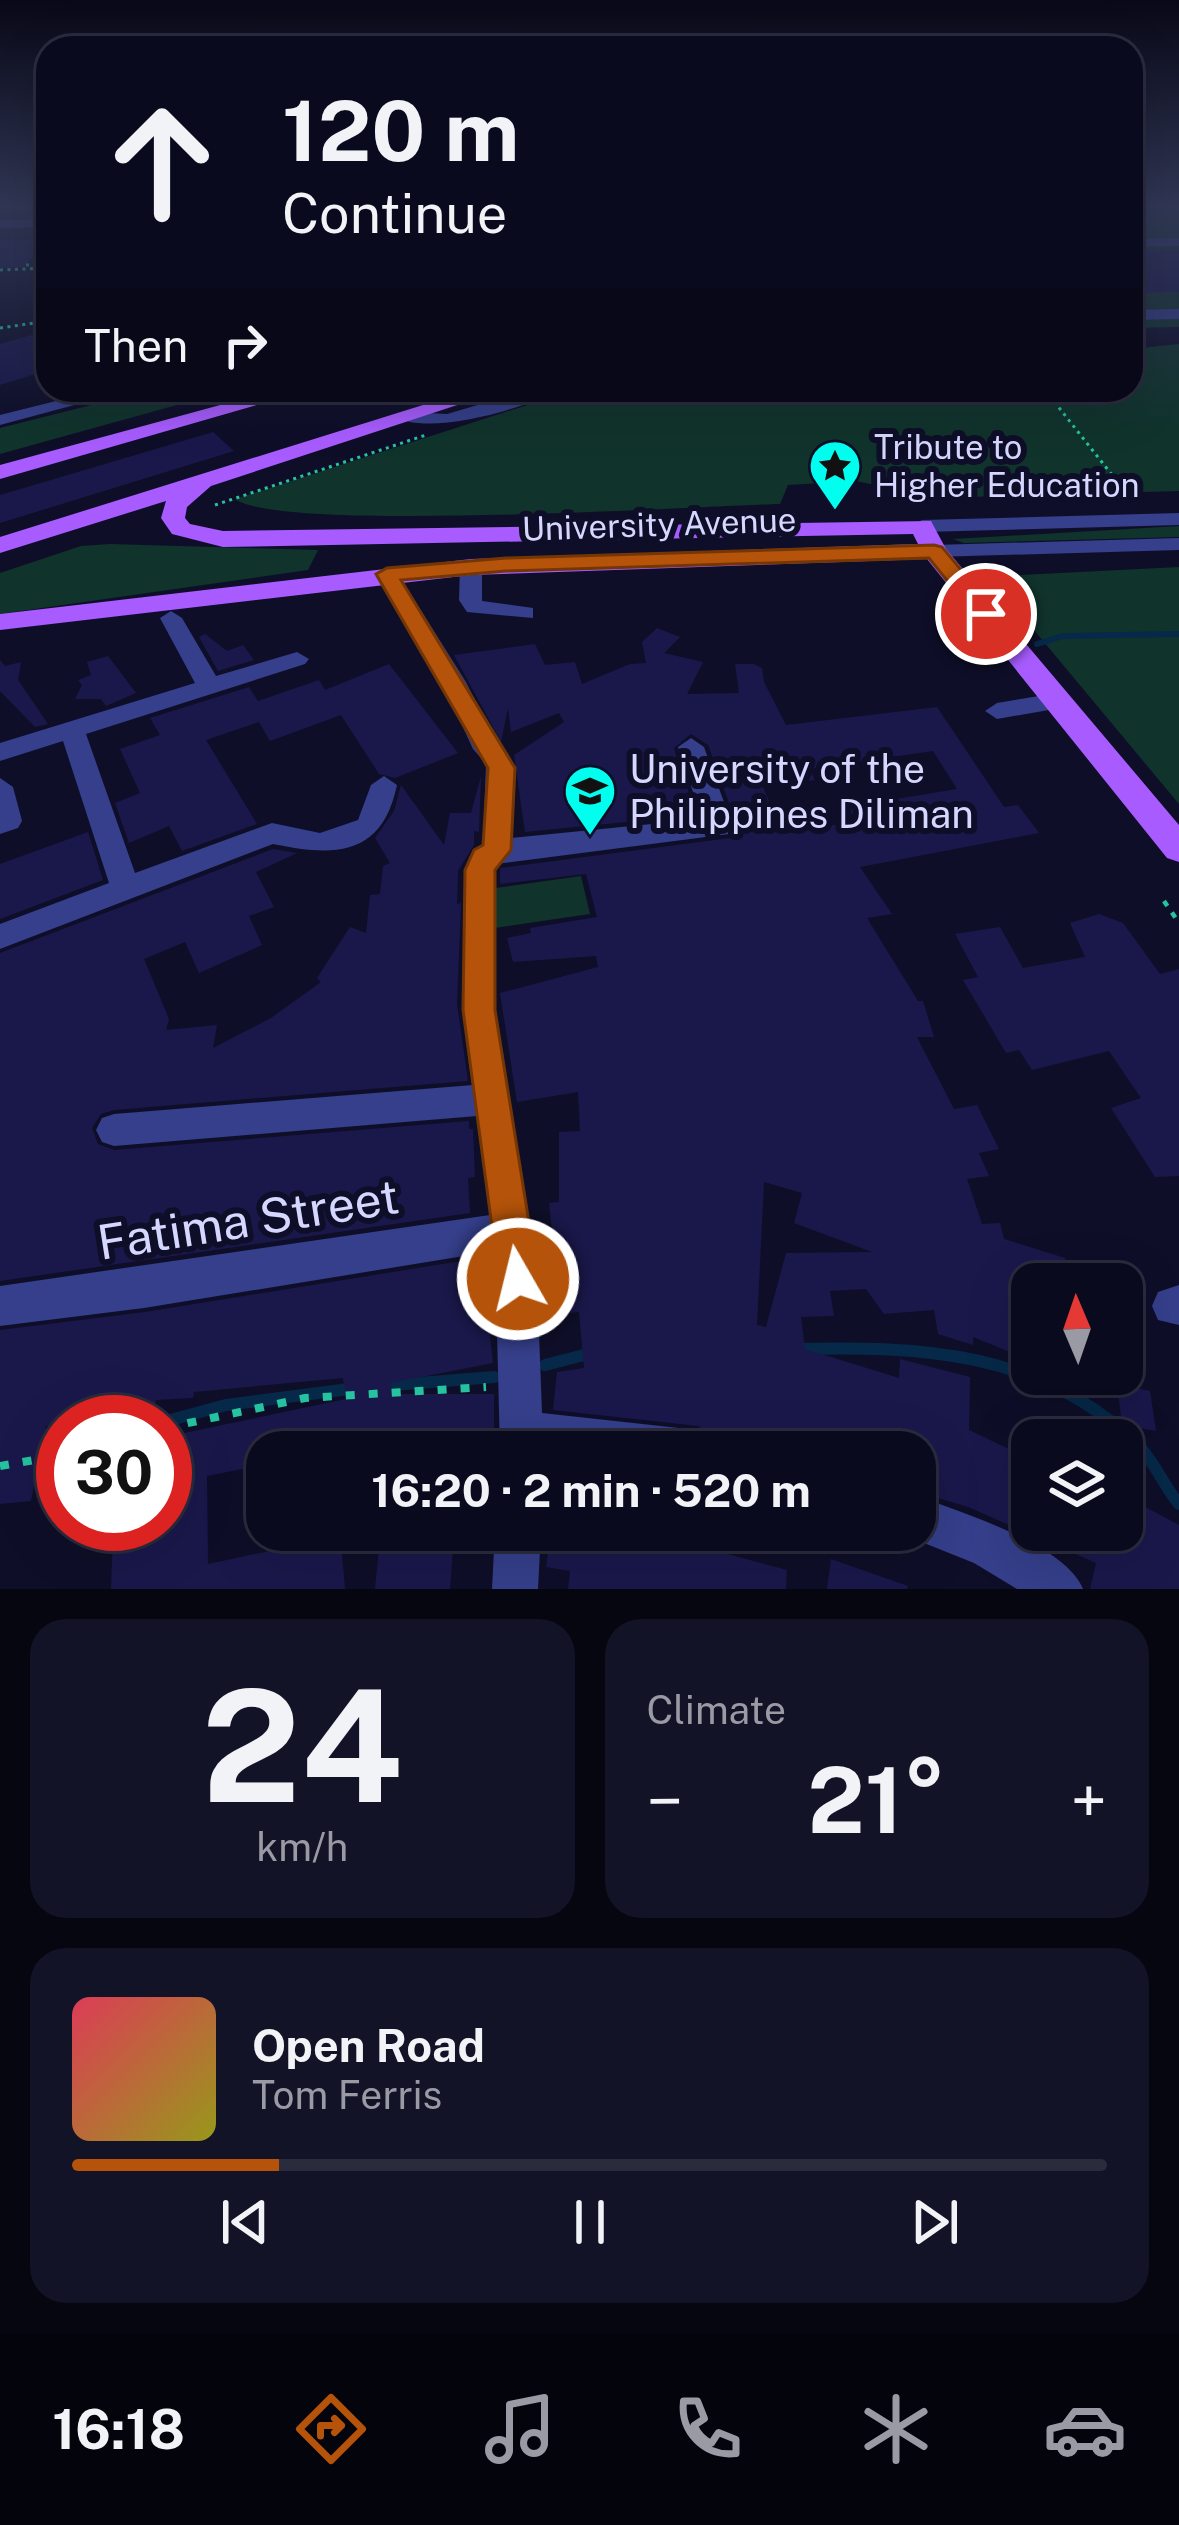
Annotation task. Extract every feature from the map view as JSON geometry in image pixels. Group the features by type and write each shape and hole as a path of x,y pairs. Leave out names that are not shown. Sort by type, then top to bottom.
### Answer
{"main road":[{"path":"0,472 255,402"},
{"path":"0,545 209,493 465,402"},
{"name":"University Avenue","path":"209,493 175,505 176,524 191,532 242,540 928,539"},
{"path":"928,539 1179,849"},
{"name":"University Avenue","path":"0,622 387,574 928,539"}],"street":[{"path":"1143,315 1179,314"},
{"path":"0,420 73,402"},
{"path":"422,420 489,402"},
{"path":"422,420 448,419 507,402"},
{"name":"University Avenue","path":"928,539 1179,519"},
{"name":"University Avenue","path":"928,539 1179,544"},
{"path":"471,567 470,600 475,607 525,613"},
{"path":"387,574 493,755 497,850"},
{"path":"171,618 209,686"},
{"path":"0,752 297,659"},
{"path":"998,711 1057,700"},
{"path":"72,729 126,889"},
{"path":"523,1431 511,1230 479,1010 480,870 484,858 497,850 719,827 691,747"},
{"path":"0,937 272,832 320,842 368,827 377,815 384,784"},
{"path":"0,787 8,821 0,824"},
{"path":"114,1130 494,1099"},
{"name":"Fatima Street","path":"0,1306 511,1230"},
{"path":"936,1525 989,1546 1060,1589"},
{"path":"515,1589 517,1551"}],"path":[{"path":"0,328 36,323"},
{"path":"1054,402 1131,499"},
{"path":"209,493 422,420"},
{"path":"1164,901 1179,922"},
{"path":"192,1422 305,1398 524,1388"},
{"path":"0,1466 36,1460"}],"green space":[{"path":"1143,281 1179,281 1179,327 1143,328"},
{"path":"1179,344 1179,491 935,498 856,481 788,485 780,504 406,516 268,509 235,499 537,402 1143,402 1143,348"},
{"path":"103,402 188,402 0,454 0,428"},
{"path":"1179,526 1179,537 964,543 953,539"},
{"path":"81,546 318,550 308,570 0,614 0,573"},
{"path":"1179,567 1179,804 993,581 1001,576"},
{"path":"581,876 590,914 481,930 475,891"}],"building":[{"path":"1143,281 1179,281 1179,292 1143,293"},
{"path":"36,335 36,374 0,385 0,344"},
{"path":"213,432 234,451 0,523 0,495"},
{"path":"657,628 680,637 664,653 703,662 687,694 739,693 735,664 754,664 762,668 786,725 937,707 1004,807 1018,805 1039,833 860,867 892,914 867,918 918,1001 923,1001 934,1037 917,1037 954,1109 977,1105 999,1149 979,1153 989,1176 967,1179 982,1224 1000,1223 1004,1239 1065,1258 1065,1263 1011,1263 1010,1352 973,1337 973,1345 938,1334 934,1310 884,1314 866,1289 830,1291 834,1316 801,1317 805,1349 899,1378 900,1359 970,1377 969,1430 1011,1450 1011,1526 936,1497 936,1431 705,1431 698,1426 553,1410 557,1372 584,1368 579,1312 543,1316 539,1261 555,1260 549,1203 559,1202 559,1132 580,1131 578,1092 517,1102 500,993 598,967 596,956 513,962 507,938 531,933 530,928 597,917 586,874 500,884 500,868 730,838 737,825 708,745 691,734 674,748 696,815 525,832 514,755 564,722 559,713 511,732 508,708 501,742 454,655 535,644 545,665 575,662 582,684 630,664 646,663 642,642","holes":["933,751 957,789 848,807 856,821 783,834 763,787 815,780 809,769","764,1182 802,1193 794,1223 872,1252 786,1253 766,1327 757,1325"]},
{"path":"205,634 227,651 243,645 254,660 218,671 199,637"},
{"path":"108,656 136,693 106,706 101,699 75,699 82,685 78,680 91,675 87,662"},
{"path":"0,660 5,666 21,662 18,680 48,724 35,727 0,691"},
{"path":"389,664 458,753 395,778 379,774 341,715 270,741 259,722 206,740 257,824 182,851 169,826 129,843 115,803 140,793 120,749 160,735 150,718 249,687 258,701 319,680 325,690"},
{"path":"481,776 479,832 474,831 474,845 458,871 457,1004 468,1081 114,1110 101,1114 92,1128 98,1144 114,1150 469,1121 475,1177 468,1178 470,1213 0,1281 0,953 273,849 297,853 256,872 274,907 249,916 262,945 199,973 185,942 144,959 169,1019 166,1030 217,1025 213,1048 271,1018 321,982 317,978 350,927 366,933 370,895 380,894 383,866 390,863 375,838 394,811 401,785 444,845 450,813 471,813"},
{"path":"88,832 103,880 0,919 0,864"},
{"path":"1099,914 1123,923 1160,974 1179,969 1179,1176 1155,1177 1111,1108 1141,1098 1109,1051 1032,1070 1019,1050 1006,1053 963,980 978,977 955,934 1000,927 1023,968 1085,957 1070,923"},
{"path":"461,1261 459,1295 485,1291 493,1363 391,1383 392,1394 494,1394 494,1431 246,1431 246,1468 207,1476 208,1564 270,1551 342,1551 345,1589 111,1589 112,1551 192,1551 192,1431 346,1399 343,1378 194,1392 193,1398 36,1395 36,1476 31,1501 0,1504 0,1330 145,1312"},
{"path":"1150,1391 1156,1431 1143,1429 1143,1419 1121,1419 1118,1395"},
{"path":"1143,1506 1179,1525 1179,1589 1090,1589 1096,1563 1069,1551 1143,1551"},
{"path":"379,1551 453,1551 450,1589 375,1589"},
{"path":"548,1551 716,1551 787,1570 786,1589 568,1589 570,1571 546,1567"},
{"path":"831,1559 908,1586 907,1589 827,1589"}],"waterway":[{"path":"1037,644 1063,636 1179,634"},
{"path":"795,1349 933,1353 1019,1372 1099,1412 1136,1443 1179,1504"},
{"path":"545,1365 588,1354"},
{"path":"382,1386 494,1377"},
{"path":"192,1414 226,1405 349,1389"}],"place":[{"name":"Tribute to Higher Education","path":"835,512"},
{"name":"University of the Philippines Diliman","path":"590,837"}],"route":[{"path":"518,1279 479,1010 480,870 484,858 497,850 502,768 486,749 454,682 387,574 506,564 934,551 986,614"}]}
